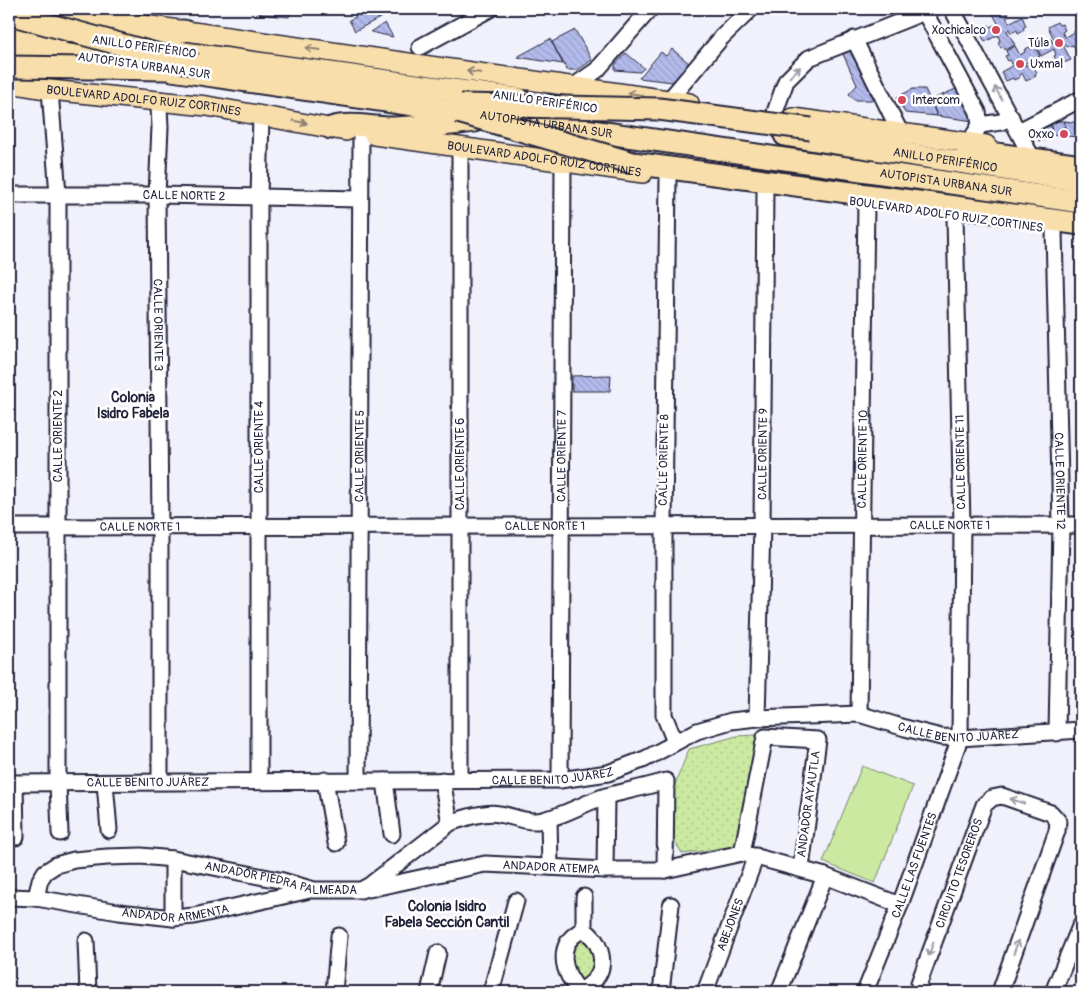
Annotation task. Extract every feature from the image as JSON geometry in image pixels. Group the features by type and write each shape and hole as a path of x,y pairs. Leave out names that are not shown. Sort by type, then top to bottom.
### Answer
{"highway":[{"path":"9,14 196,65"},
{"path":"9,27 143,36 184,31"},
{"name":"ANILLO PERIFÉRICO","path":"9,27 828,141 1081,181"},
{"name":"AUTOPISTA URBANA SUR","path":"9,38 196,65 457,108 1081,202"},
{"name":"AUTOPISTA URBANA SUR","path":"9,46 457,108 700,136 1081,190"},
{"path":"9,54 481,121 724,160 1081,208"},
{"path":"9,67 167,69"},
{"path":"457,108 658,109 1081,166"},
{"path":"457,108 633,163 1081,224"},
{"path":"331,128 343,125 392,128 440,126 481,121"},
{"path":"702,124 821,121"}],"main road":[{"path":"32,9 1081,159"},
{"name":"BOULEVARD ADOLFO RUIZ CORTINES","path":"9,83 50,90 207,106 360,133 1081,234"}],"street":[{"path":"420,47 490,9"},
{"path":"669,100 722,37 751,9"},
{"path":"952,9 1030,152"},
{"path":"574,86 596,70 645,10"},
{"path":"774,115 786,81 809,58 927,10 978,112 980,125 969,143"},
{"path":"854,39 900,132"},
{"path":"952,63 963,62 971,58 976,52"},
{"path":"961,78 974,66 983,67"},
{"path":"596,70 609,90"},
{"name":"CALLE ORIENTE 2","path":"50,90 58,194 58,783 60,833"},
{"path":"1019,131 1081,99"},
{"name":"CALLE ORIENTE 3","path":"159,107 157,195 160,781"},
{"name":"CALLE ORIENTE 4","path":"259,780 259,198 261,115"},
{"path":"980,125 1001,122 1011,117"},
{"name":"CALLE ORIENTE 5","path":"358,780 360,133"},
{"name":"CALLE ORIENTE 6","path":"460,147 460,780"},
{"name":"CALLE ORIENTE 7","path":"560,780 563,162"},
{"name":"CALLE ORIENTE 8","path":"668,177 664,714 674,742"},
{"name":"CALLE ORIENTE 9","path":"757,718 762,525 765,191"},
{"name":"CALLE NORTE 2","path":"9,195 157,195 359,199"},
{"name":"CALLE ORIENTE 10","path":"859,714 866,204"},
{"name":"CALLE ORIENTE 11","path":"955,216 962,525 960,738"},
{"name":"CALLE ORIENTE 12","path":"1054,230 1061,525 1057,733"},
{"name":"CALLE NORTE 1","path":"9,527 1081,525"},
{"name":"CALLE BENITO JUÁREZ","path":"12,783 259,780 560,780 608,773 646,758 697,731 731,721 757,718 859,714 941,737 960,738 1081,730"},
{"name":"ABEJONES","path":"705,992 749,854 765,737 818,740"},
{"name":"CALLE LAS FUENTES","path":"865,992 900,905 960,738"},
{"name":"ANDADOR AYAUTLA","path":"801,868 818,740"},
{"path":"325,780 336,843"},
{"path":"386,780 392,834"},
{"path":"442,780 450,823"},
{"name":"ANDADOR PIEDRA PALMEADA","path":"36,898 40,880 45,872 56,865 74,860 141,856 173,859 279,880 314,890 361,890 450,823 491,813 499,813 525,821 549,818 606,797 666,781 665,870"},
{"path":"12,783 16,836"},
{"path":"105,783 109,830"},
{"name":"CIRCUITO TESOREROS","path":"920,992 919,983 984,805 992,798 1002,796 1051,813 1058,820 1057,831 1000,992"},
{"path":"605,870 606,797"},
{"path":"549,818 550,867"},
{"path":"749,854 825,876 900,905"},
{"name":"ANDADOR ATEMPA","path":"361,890 485,864 605,870 665,870 749,854"},
{"path":"173,859 173,918"},
{"path":"779,992 825,876"},
{"name":"ANDADOR ARMENTA","path":"9,897 36,898 119,912 173,918 194,916 314,890"},
{"path":"584,897 584,930"},
{"path":"491,992 516,902"},
{"path":"661,992 671,905"},
{"path":"1053,992 1081,925"},
{"path":"584,930 598,942 600,968 598,976 581,992 568,977 564,956 569,939 575,933 584,930"},
{"path":"334,992 339,936"},
{"path":"86,941 88,992"},
{"path":"429,992 438,954"}],"green space":[{"path":"756,735 741,845 682,854 674,840 673,789 689,749 737,736"},
{"path":"862,766 913,786 875,883 823,862"},
{"path":"581,934 595,951 594,972 580,983 573,978 570,944"}],"building":[{"path":"259,9 290,9 289,17 259,14"},
{"path":"365,9 392,9 393,11 355,31 349,20 356,17 355,14"},
{"name":"Xochicalco","path":"1000,9 1006,10 1009,16 1006,17 1009,23 1022,16 1026,26 1023,28 1024,30 1018,33 1017,30 1011,33 1009,29 1007,31 1015,45 1005,50 1004,47 1001,48 998,42 1000,41 998,35 985,42 980,32 989,25 990,27 995,25 997,29 1000,27 992,12"},
{"name":"Túla","path":"1057,22 1059,25 1062,24 1065,30 1062,32 1065,37 1077,30 1081,38 1080,44 1074,47 1073,45 1067,47 1065,44 1063,45 1071,60 1061,64 1059,61 1057,62 1054,56 1056,55 1054,49 1041,56 1036,46 1040,45 1039,42 1045,39 1046,41 1051,39 1053,43 1055,41 1048,27"},
{"path":"385,23 393,37 371,32"},
{"path":"575,30 592,60 578,70 567,70 552,42"},
{"path":"550,39 563,64 517,57"},
{"name":"Uxmal","path":"1015,46 1020,55 1029,47 1031,49 1035,47 1040,56 1024,64 1025,66 1029,64 1031,68 1034,67 1037,73 1035,74 1036,76 1026,81 1022,73 1019,75 1020,77 1014,80 1013,78 1006,81 1001,72 1019,62 1012,64 1005,56 1008,55 1006,51"},
{"path":"672,49 689,63 673,82 639,78 661,52 666,56"},
{"path":"853,50 869,85 870,94 875,94 875,100 854,100 849,94 857,85 843,54"},
{"path":"626,53 644,68 640,72 615,70 615,65"},
{"path":"958,88 974,121 937,116 931,100"},
{"path":"913,89 925,89 937,116 905,113 897,97"},
{"path":"1058,121 1065,121 1064,136 1051,135 1051,125"},
{"path":"1065,121 1081,123 1081,137 1064,136"},
{"path":"1051,125 1051,135 1045,135 1045,140 1039,141 1035,135 1037,132"},
{"path":"611,375 610,391 572,391 572,376"}],"place":[{"name":"Xochicalco","path":"996,30"},
{"name":"Túla","path":"1059,43"},
{"name":"Uxmal","path":"1020,64"},
{"name":"Intercom","path":"902,100"},
{"name":"Oxxo","path":"1064,134"}],"district":[{"name":"Colonia Isidro Fabela","path":"133,406"},
{"name":"Colonia Isidro Fabela Sección Cantil","path":"447,914"}]}
